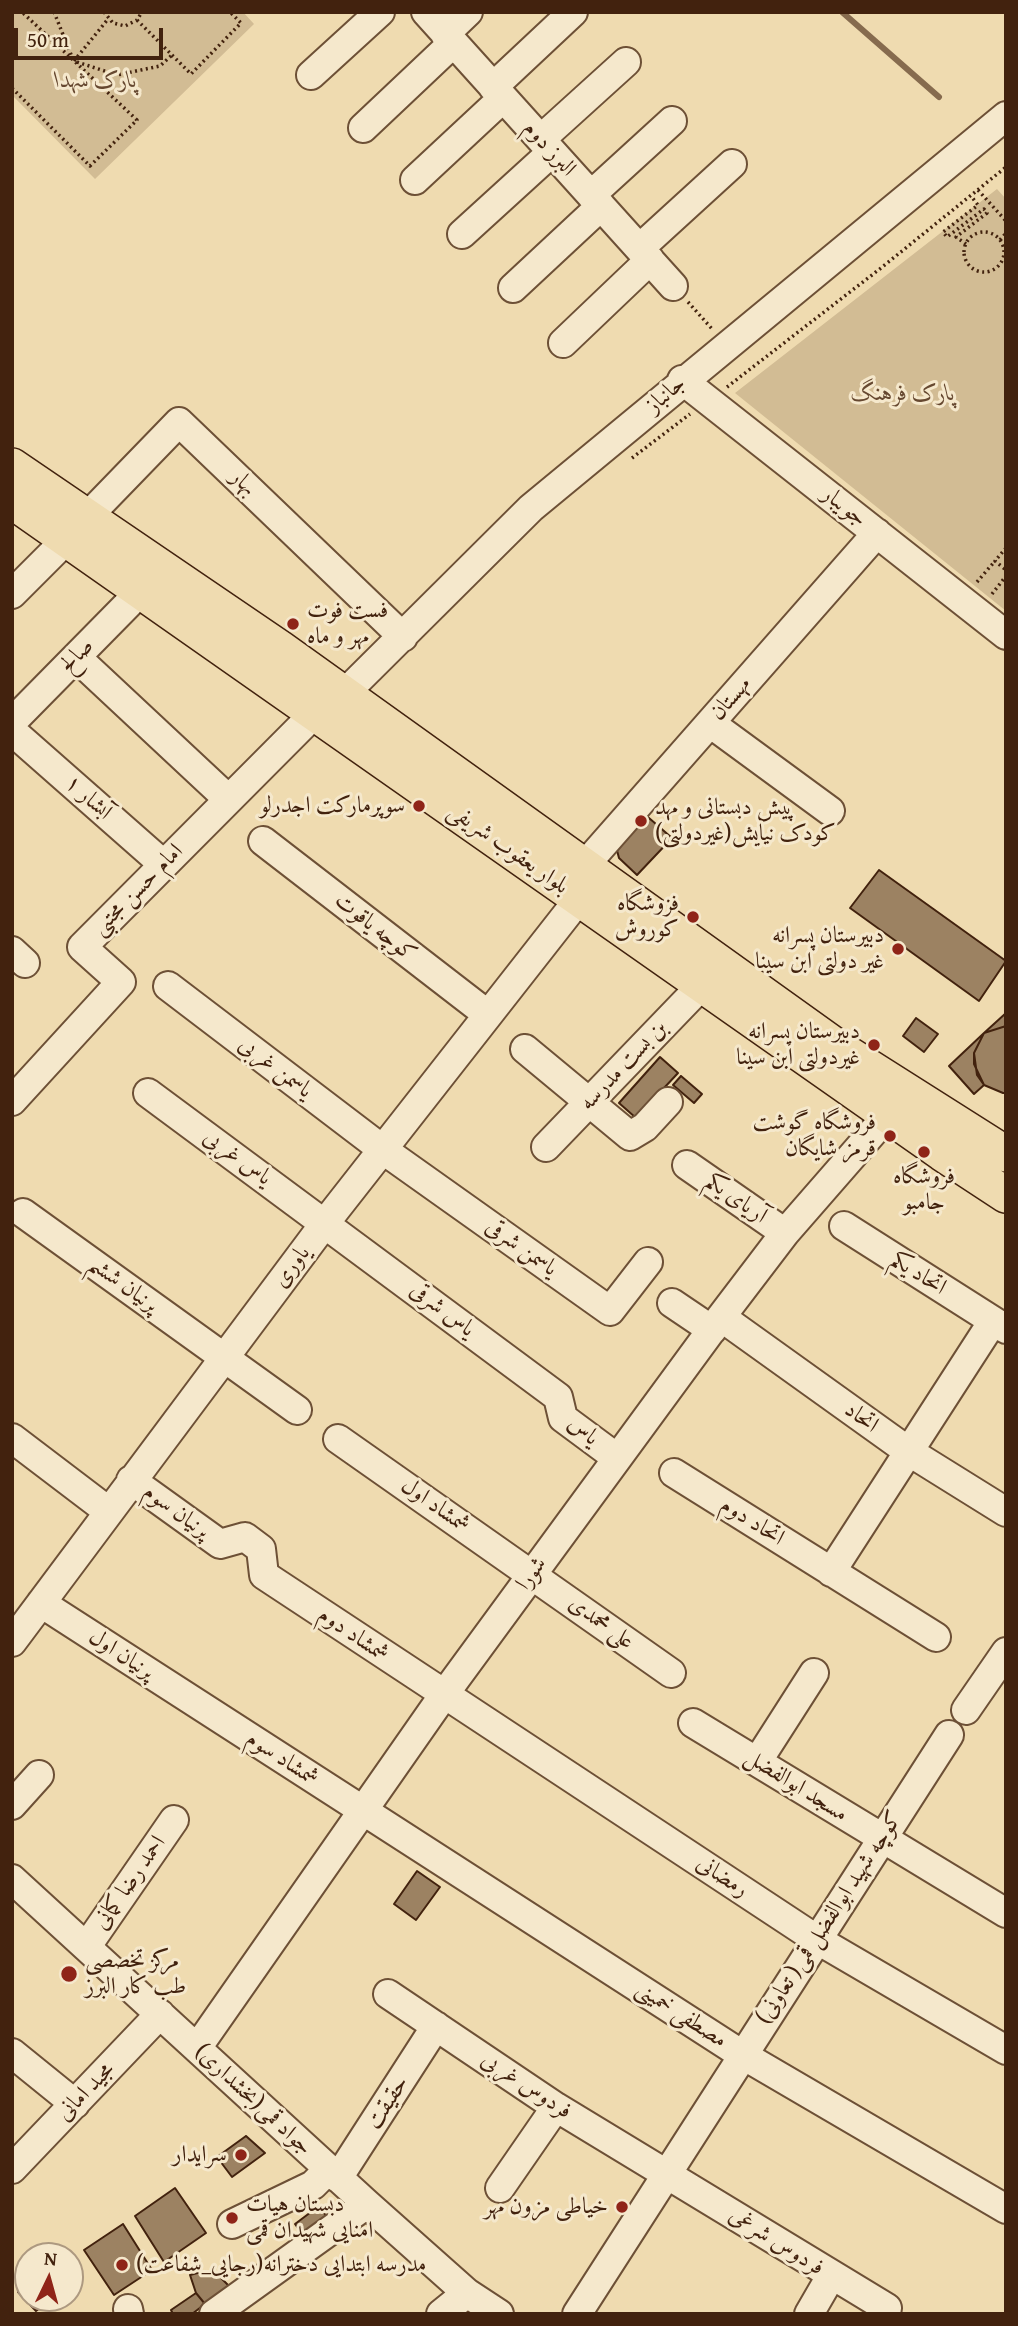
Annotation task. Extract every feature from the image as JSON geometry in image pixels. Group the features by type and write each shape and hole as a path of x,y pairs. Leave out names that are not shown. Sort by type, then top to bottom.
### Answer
{"main road":[{"name":"بلوار یعقوب شریفی","path":"12,466 141,591 702,985 898,1104 1006,1154"},
{"name":"بلوار یعقوب شریفی","path":"12,500 77,528 345,693 834,1045 898,1104 1006,1195"},
{"path":"315,713 345,693"},
{"path":"579,899 585,865"}],"street":[{"path":"311,75 380,12"},
{"name":"البرز دوم","path":"426,12 673,286"},
{"path":"363,128 449,38 468,12"},
{"path":"415,180 573,12"},
{"path":"463,234 626,62"},
{"name":"جانباز","path":"345,693 531,508 682,380 1006,116"},
{"path":"513,288 672,121"},
{"path":"562,343 732,164"},
{"name":"جویبار","path":"682,380 1006,635"},
{"name":"بهار","path":"77,528 179,422 403,637"},
{"path":"12,594 77,528"},
{"name":"مهستان","path":"585,865 877,533"},
{"name":"صالح","path":"12,722 141,591"},
{"path":"76,657 228,799"},
{"name":"امام حسن مجتبی","path":"12,1101 121,982 82,947 315,713"},
{"path":"710,723 830,811"},
{"name":"آبشار ۱","path":"12,731 163,864"},
{"name":"کوچه یاقوت","path":"262,841 487,1014"},
{"name":"یاوری","path":"12,1642 325,1223 579,899"},
{"name":"بن بست مدرسه","path":"547,1147 702,985"},
{"name":"یاسمن غربی","path":"168,986 382,1149"},
{"path":"525,1049 630,1136 645,1127 668,1102"},
{"name":"یاس غربی","path":"148,1093 325,1223"},
{"name":"شورا","path":"197,2048 443,1696 716,1324 785,1233 898,1104"},
{"name":"یاسمن شرقی","path":"382,1149 610,1311 648,1262"},
{"name":"آریای یکم","path":"687,1165 785,1233"},
{"name":"پرنیان ششم","path":"23,1213 297,1410"},
{"name":"یاس شرقی","path":"325,1223 558,1397"},
{"name":"اتحاد یکم","path":"844,1226 999,1325 908,1451"},
{"name":"اتحاد","path":"672,1303 716,1324 908,1451 1006,1511"},
{"name":"یاس","path":"558,1397 563,1418 617,1458"},
{"path":"12,1438 108,1511"},
{"name":"شمشاد اول","path":"338,1439 532,1573"},
{"path":"831,1572 908,1451"},
{"name":"اتحاد دوم","path":"674,1473 936,1637"},
{"name":"پرنیان سوم","path":"131,1480 220,1544 245,1537 261,1549 264,1575"},
{"name":"علی محمدی","path":"532,1573 671,1673"},
{"name":"شمشاد دوم","path":"264,1575 443,1696"},
{"name":"پرنیان اول","path":"41,1603 202,1707"},
{"path":"966,1710 1006,1652"},
{"path":"757,1762 814,1673"},
{"name":"رمضانی","path":"443,1696 816,1939 1006,2050"},
{"name":"شمشاد سوم","path":"202,1707 363,1811"},
{"name":"مسجد ابوالفضل","path":"694,1723 1006,1913"},
{"name":"کوچه شهید ابوالفضل قمی( تعاونی)","path":"576,2314 949,1735"},
{"path":"12,1805 39,1775"},
{"name":"مصطفی خمینی","path":"363,1811 741,2054 1006,2209"},
{"name":"احمد رضا کمانی","path":"87,1946 174,1820"},
{"name":"جواد قمی(بخشداری)","path":"12,1878 367,2204 467,2293 499,2314"},
{"name":"فردوس غربی","path":"388,1994 665,2175"},
{"name":"مجید امانی","path":"12,2169 160,2014"},
{"name":"حقیقت","path":"232,2224 334,2174 436,2026"},
{"path":"12,2053 75,2104"},
{"path":"500,2188 556,2106"},
{"name":"فردوس شرغی","path":"665,2175 887,2308"},
{"path":"214,2314 367,2204"},
{"path":"809,2314 831,2276"},
{"path":"441,2314 467,2293"}],"path":[{"path":"12,88 90,166 137,120 22,12"},
{"path":"54,12 74,61 117,75 160,66 172,55"},
{"path":"104,12 108,19 119,25 137,20 142,12"},
{"path":"137,20 191,74 241,23 230,12"},
{"path":"74,61 108,19"},
{"path":"625,463 1006,167"},
{"path":"978,190 1006,221"},
{"path":"966,244 956,237 987,214 984,209 947,237 943,232 978,205 971,196"},
{"path":"982,233 1000,240 1004,247 1000,264 983,272 967,262 966,244 982,233"},
{"path":"1000,240 1006,233"},
{"path":"673,286 726,345"},
{"path":"969,591 1006,548"},
{"path":"995,561 1006,570"},
{"path":"984,604 1006,576"}],"green space":[{"name":"پارک شهدا","path":"12,12 243,12 254,24 95,179 12,95"},
{"name":"پارک فرهنگ","path":"997,189 1006,199 1006,611 735,393"}],"building":[{"path":"641,811 672,838 637,875 619,858 615,843"},
{"name":"دبیرستان پسرانه غیر دولتی ابن سینا","path":"879,870 1006,961 979,1001 850,908"},
{"path":"1006,1013 1006,1026 984,1033"},
{"path":"916,1018 938,1034 924,1052 903,1036"},
{"path":"1006,1026 1006,1093 1003,1093 984,1085 977,1075 974,1053 984,1033"},
{"path":"984,1033 974,1053 974,1064 984,1085 974,1094 949,1066"},
{"path":"660,1057 678,1073 636,1118 619,1103"},
{"path":"681,1076 702,1094 694,1103 673,1085"},
{"path":"417,1871 440,1887 416,1920 394,1904"},
{"name":"سرایدار","path":"246,2136 265,2153 232,2177 217,2157"},
{"path":"175,2188 206,2233 164,2262 135,2216"},
{"path":"319,2206 329,2220 305,2238 295,2224"},
{"path":"123,2224 152,2270 114,2295 84,2250"},
{"path":"201,2272 218,2275 229,2286 205,2304 196,2293 190,2275"},
{"path":"196,2293 205,2304 192,2314 173,2314 171,2310"}],"waterway":[{"path":"842,12 939,97"}],"place":[{"name":"فست فوت مهر و ماه","path":"293,624"},
{"name":"سوپرمارکت اجدرلو","path":"419,806"},
{"name":"پیش دبستانی و مهد کودک نیایش(غیردولتی)","path":"641,821"},
{"name":"فزوشگاه کوروش","path":"693,917"},
{"name":"دبیرستان پسرانه غیر دولتی ابن سینا","path":"898,949"},
{"name":"دبیرستان پسرانه غیردولتی ابن سینا","path":"874,1045"},
{"name":"فروشگاه گوشت قرمز شایگان","path":"890,1136"},
{"name":"فروشگاه جامبو","path":"924,1152"},
{"name":"مرکز تخصصی طب کار البرز","path":"69,1974"},
{"name":"سرایدار","path":"241,2155"},
{"name":"خیاطی مزون مهر","path":"622,2207"},
{"name":"دبستان هیات امنایی شهیدان قمی","path":"232,2218"},
{"name":"مدرسه ابتدایی دخترانه(رجایی_شفاعت)","path":"122,2265"}]}
